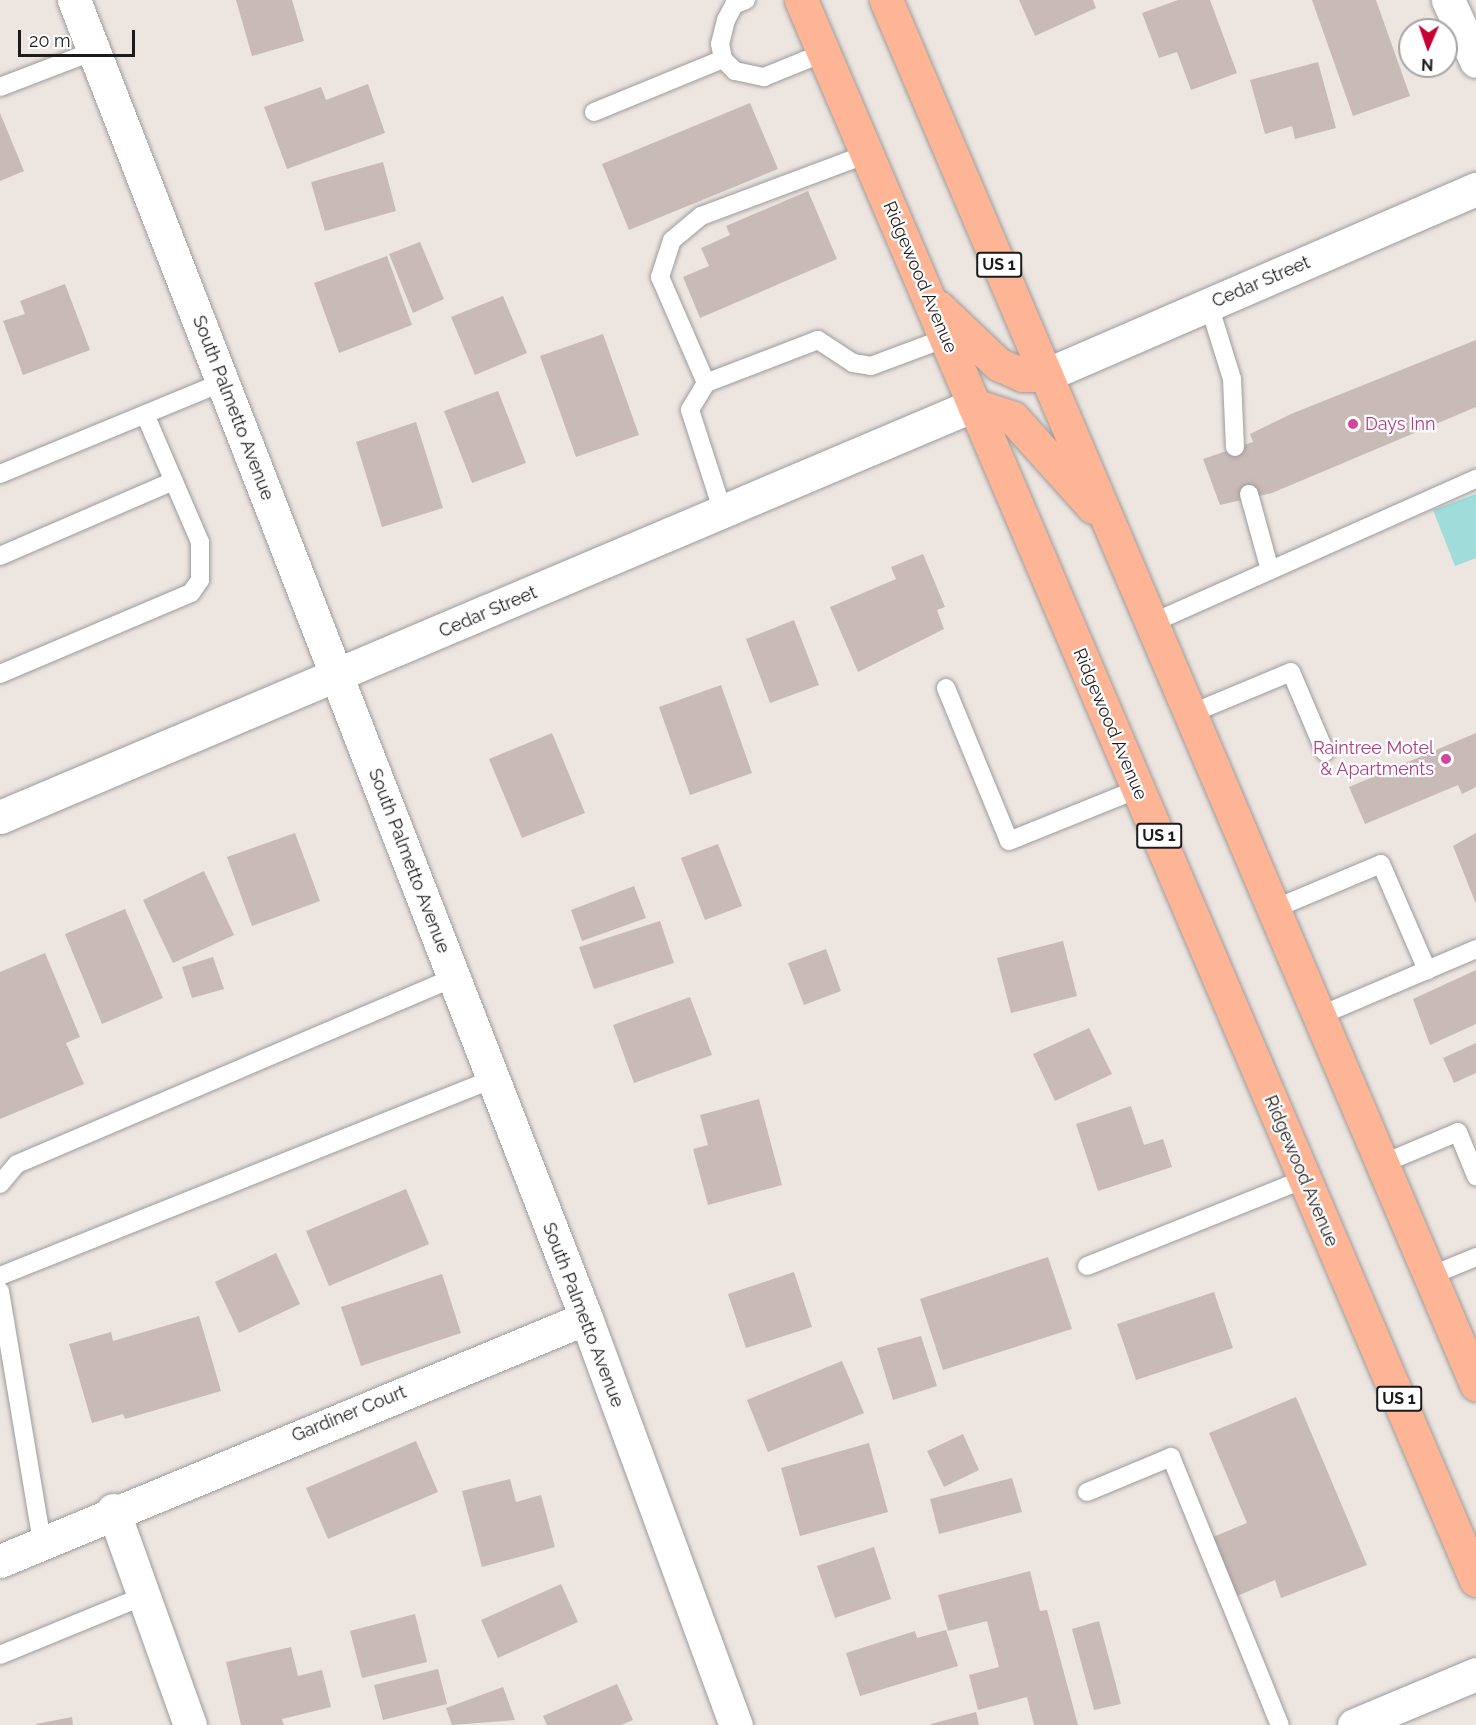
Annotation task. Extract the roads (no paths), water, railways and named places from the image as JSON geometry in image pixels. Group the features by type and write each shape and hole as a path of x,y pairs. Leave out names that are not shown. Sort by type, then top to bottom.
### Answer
{"main road":[{"name":"Ridgewood Avenue","path":"801,0 1476,1580"},
{"name":"US 1","path":"886,0 1476,1384"},
{"path":"928,297 998,364 1023,375 1046,375"},
{"path":"974,405 1013,418 1112,529"},
{"path":"1454,1529 1476,1553"}],"street":[{"name":"South Palmetto Avenue","path":"74,0 586,1318 736,1725"},
{"path":"1448,0 1476,61"},
{"name":"Cedar Street","path":"1046,375 1476,189"},
{"name":"Cedar Street","path":"0,817 974,405"},
{"name":"Gardiner Court","path":"0,1561 113,1510 586,1318"},
{"path":"113,1510 190,1725"},
{"path":"1354,1725 1476,1674"}],"lane":[{"path":"746,0 734,5 726,20 720,44 723,59 735,71 764,77 823,53"},
{"path":"0,87 94,51"},
{"path":"594,112 723,59"},
{"path":"706,383 660,277 672,240 701,216 867,154"},
{"path":"1209,305 1232,379 1235,447"},
{"path":"723,512 690,410 706,383 819,340 853,363 871,366 946,338"},
{"path":"0,474 223,382"},
{"path":"0,674 191,593 204,563 145,414"},
{"path":"1152,623 1476,479"},
{"path":"0,556 173,481"},
{"path":"1250,494 1270,570"},
{"path":"1190,714 1291,672 1325,752"},
{"path":"946,688 1009,841 1138,789"},
{"path":"1274,909 1382,864 1427,970"},
{"path":"1319,1016 1476,949"},
{"path":"0,1184 17,1164 454,978"},
{"path":"0,1276 493,1078"},
{"path":"1382,1164 1458,1132 1476,1176"},
{"path":"1087,1266 1305,1179"},
{"path":"1430,1276 1476,1257"},
{"path":"0,1291 42,1541"},
{"path":"1087,1492 1171,1457 1280,1725"},
{"path":"0,1655 144,1596"}],"water":[{"path":"1476,494 1476,558 1455,566 1433,510"}],"place":[{"name":"Days Inn","path":"1353,424"},
{"name":"Raintree Motel & Apartments","path":"1446,759"}]}
